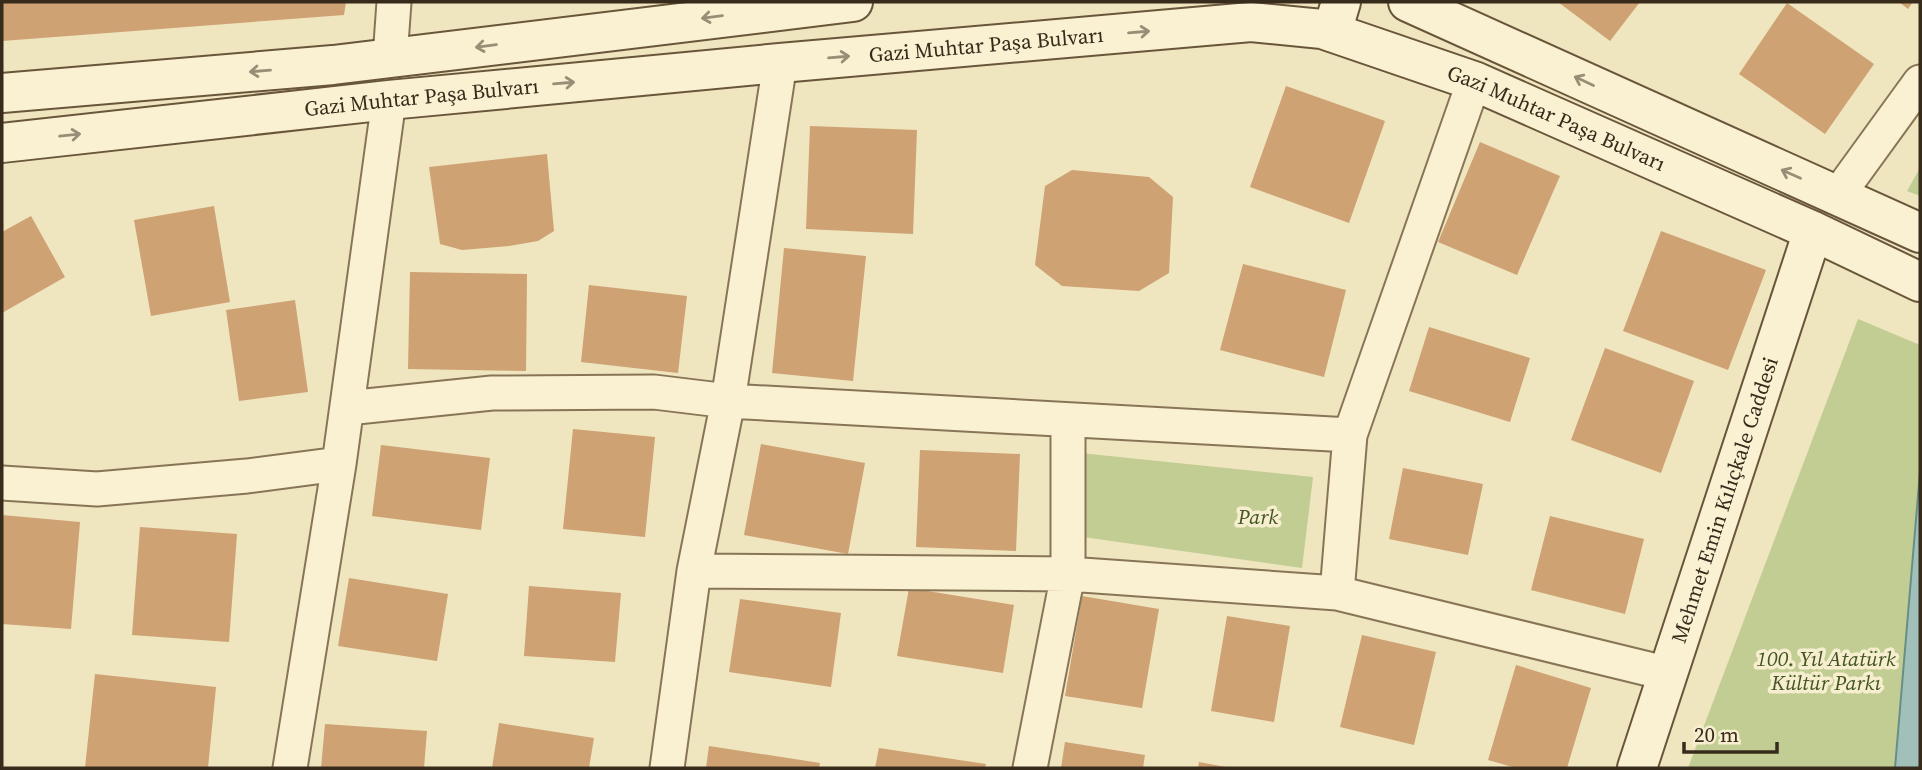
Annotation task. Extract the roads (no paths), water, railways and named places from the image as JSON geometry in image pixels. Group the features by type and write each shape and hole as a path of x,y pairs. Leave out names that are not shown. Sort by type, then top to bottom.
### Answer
{"main road":[{"name":"Gazi Muhtar Paşa Bulvarı","path":"2,93 390,58 781,5 853,2"},
{"name":"Gazi Muhtar Paşa Bulvarı","path":"1408,2 1920,233"},
{"name":"Gazi Muhtar Paşa Bulvarı","path":"2,143 389,100 780,62 1251,22 1283,13 1322,29 1336,17 1813,231 1920,282"},
{"name":"Mehmet Emin Kılıçkale Caddesi","path":"1637,768 1813,231"}],"street":[{"path":"390,58 394,2"},
{"path":"667,768 694,571 727,401 780,62"},
{"path":"1337,593 1350,435 1474,81"},
{"path":"1838,195 1920,82"},
{"path":"290,768 339,464 389,100"},
{"path":"347,408 492,393 654,392 727,401 1350,435"},
{"path":"1030,768 1068,575 1068,421"},
{"path":"2,483 97,489 339,464"},
{"path":"694,571 1068,575 1337,593 1669,674"}],"water":[{"path":"1920,472 1920,768 1895,768"}],"park label":[{"name":"Park","path":"1258,517"},
{"name":"100. Yıl Atatürk Kültür Parkı","path":"1826,671"}]}
